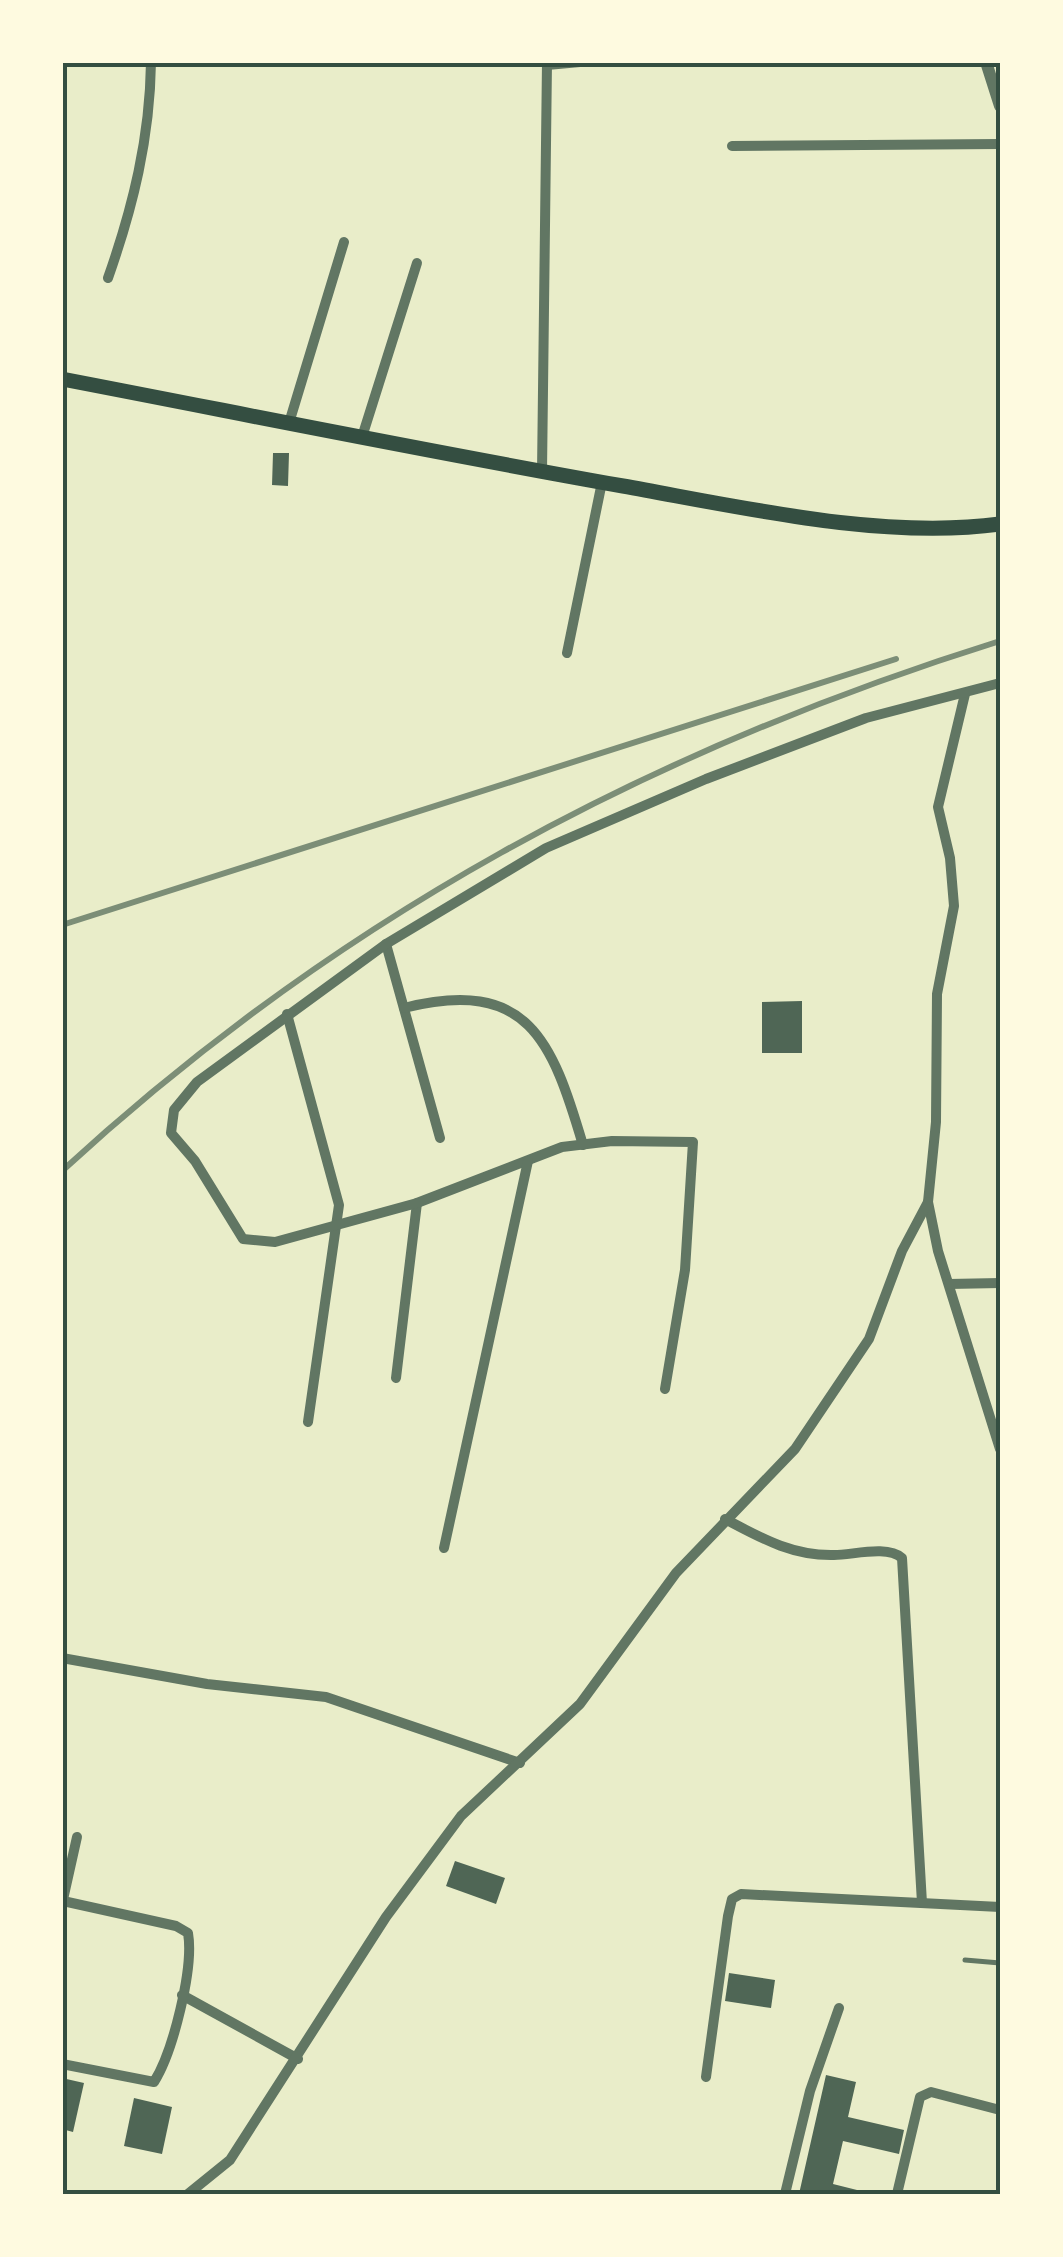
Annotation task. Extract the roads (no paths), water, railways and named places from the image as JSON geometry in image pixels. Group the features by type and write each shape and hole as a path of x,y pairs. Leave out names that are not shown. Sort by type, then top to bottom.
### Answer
{"main road":[{"path":"62,379 542,472 885,526 968,528 1000,524"}],"street":[{"path":"108,278 135,202 150,102 151,62"},
{"path":"542,472 547,64 580,62"},
{"path":"986,62 1000,106"},
{"path":"732,146 1000,144"},
{"path":"288,423 344,242"},
{"path":"362,437 417,264"},
{"path":"567,652 602,482"},
{"path":"665,1389 686,1270 693,1142 562,1147 418,1202 275,1242 243,1239 172,1133 174,1110 197,1082 386,944 546,848 866,718 1000,683"},
{"path":"965,694 938,806 950,858 954,906 937,994 936,1122 928,1202 1000,1449"},
{"path":"386,944 440,1138"},
{"path":"404,1008 444,998 471,998 502,1005 532,1024 552,1052 583,1144"},
{"path":"287,1014 339,1205 308,1422"},
{"path":"444,1548 528,1161"},
{"path":"396,1378 418,1202"},
{"path":"188,2194 230,2160 298,2060 386,1917 460,1816 580,1704 633,1627 724,1518 795,1449 869,1339 902,1251 928,1202"},
{"path":"950,1284 1000,1283"},
{"path":"724,1518 792,1552 892,1552 902,1558 922,1903"},
{"path":"62,1658 207,1684 326,1697 520,1762"},
{"path":"62,2064 154,2082 162,2069 182,1995 188,1934 176,1926 63,1903 77,1837"},
{"path":"706,2077 732,1899 742,1894 1000,1907"},
{"path":"182,1995 298,2060"},
{"path":"784,2194 810,2090 838,2008"},
{"path":"897,2194 920,2097 932,2092 1000,2110"}],"lane":[{"path":"966,1960 1000,1964"}],"railway":[{"path":"62,1171 167,1080 275,997 386,921 501,853 620,791 742,735 869,685 1000,641"},
{"path":"62,925 896,659"}]}
